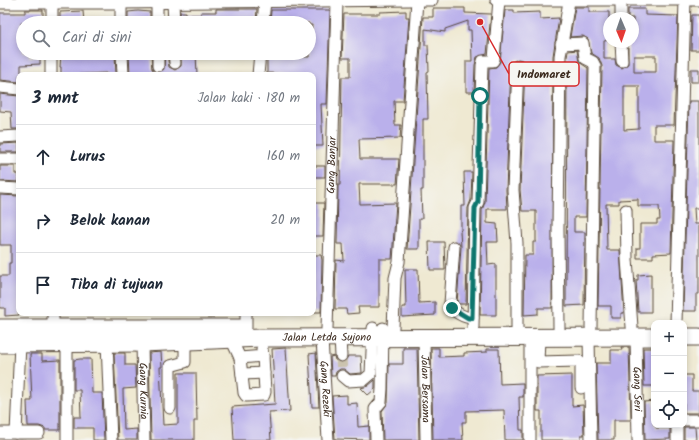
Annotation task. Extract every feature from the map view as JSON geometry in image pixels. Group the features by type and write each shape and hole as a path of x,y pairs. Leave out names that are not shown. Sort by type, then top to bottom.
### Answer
{"highway":[{"name":"Jalan Letda Sujono","path":"0,328 53,321 231,339 381,333 473,323 517,328 559,328 590,333"},
{"name":"Jalan Letda Sujono","path":"0,344 142,343 246,321 330,335"},
{"path":"687,326 699,326"},
{"name":"Jalan Letda Sujono","path":"381,333 424,339 535,339 590,333 634,332 651,328"},
{"name":"Jalan Letda Sujono","path":"634,332 651,336"},
{"path":"687,337 699,337"}],"street":[{"path":"0,3 173,3 198,1 337,2 359,0 410,0"},
{"path":"342,376 348,381 364,380 370,376 372,372 399,262 417,0"},
{"path":"421,0 432,0"},
{"path":"473,323 473,264 475,208 478,202 482,65 483,61 493,61 494,59 497,0 699,0"},
{"path":"676,320 679,0"},
{"path":"264,16 265,1"},
{"path":"559,328 558,229 561,44 569,1"},
{"path":"615,1 619,12"},
{"path":"52,2 52,16"},
{"path":"121,2 122,16"},
{"name":"Gang Banjar","path":"330,335 337,2"},
{"path":"157,3 157,16"},
{"path":"173,3 174,16"},
{"path":"561,44 583,43 585,58 593,62 595,66 590,333 591,440"},
{"path":"621,48 622,61"},
{"path":"51,60 51,72"},
{"path":"122,60 123,72"},
{"path":"158,60 158,66"},
{"path":"258,72 259,60"},
{"path":"517,328 517,243 513,190 518,66"},
{"path":"0,87 16,89"},
{"path":"0,136 16,136"},
{"path":"0,159 16,158"},
{"path":"0,188 16,189"},
{"name":"Gang Seri","path":"626,210 627,259 634,332 638,440"},
{"path":"454,247 450,304 455,311 468,318 473,323"},
{"path":"376,440 375,409 381,402 382,389 381,333"},
{"path":"170,408 170,366 184,362 185,335"},
{"path":"330,335 341,356"},
{"name":"Gang Rezeki","path":"328,440 330,335"},
{"path":"231,339 240,358 245,395 264,395 261,338"},
{"name":"Jalan Bersama","path":"424,339 426,440"},
{"path":"535,339 538,362 534,376 538,440"},
{"path":"530,440 535,339"},
{"path":"67,343 67,440"},
{"path":"107,343 111,440"},
{"name":"Gang Kurnia","path":"142,343 144,440"},
{"path":"16,433 20,344"},
{"path":"240,358 263,356"},
{"path":"538,362 579,361 581,364 581,388"},
{"path":"242,374 264,373"},
{"path":"687,420 699,420"},
{"path":"677,428 677,440"},
{"path":"0,433 39,434"}],"building":[{"path":"575,7 589,7 589,12 603,12 604,59 615,59 616,65 622,68 628,64 628,48 639,48 639,12 628,12 628,9 645,9 645,15 678,16 674,125 654,125 654,140 674,140 671,253 653,254 653,258 637,258 637,248 640,248 640,224 657,224 657,220 660,220 659,206 638,206 638,199 619,200 619,204 606,204 607,250 620,250 624,313 621,313 621,318 611,318 611,306 598,306 602,66 599,58 591,53 588,39 583,36 570,37","holes":["634,56 656,56 656,72 634,72","624,86 639,86 639,129 624,130"]},
{"path":"433,8 465,8 465,13 491,14 487,54 477,57 475,65 474,92 466,92 466,61 472,61 471,30 468,30 468,21 445,29 445,32 425,29 425,45 428,45 429,71 427,72 428,119 423,119 423,190 421,190 422,219 419,219 419,249 407,249 423,17 433,17"},
{"path":"216,9 257,9 256,16 180,16 180,12 186,12 186,15 201,15 201,12 216,12"},
{"path":"25,10 43,10 43,16 16,16 16,60 40,60 40,64 21,65 21,72 16,72 16,82 0,80 0,13 25,13"},
{"path":"271,10 330,10 327,104 321,104 323,146 316,146 316,72 267,72 267,60 316,60 316,16 271,16"},
{"path":"505,10 514,10 514,13 540,12 540,19 559,18 553,56 552,308 538,308 538,314 524,315 525,255 533,255 533,242 536,242 536,211 522,211 520,190 525,66 522,60 518,59 512,62 511,66 506,190 507,209 487,209 487,223 497,224 498,242 487,242 488,265 496,264 496,315 480,315 482,210 485,202 489,68 496,67 500,62"},
{"path":"83,11 83,16 60,16 60,12"},
{"path":"406,11 406,17 409,17 403,101 394,101 395,125 401,125 400,138 359,139 360,159 399,159 397,184 359,184 360,204 396,203 392,259 379,259 379,307 358,307 359,313 347,314 346,309 335,309 336,260 344,261 343,244 337,244 338,185 340,185 342,77 350,77 350,58 342,58 344,14 380,14 380,12"},
{"path":"128,12 150,12 150,16 128,16"},
{"path":"692,15 699,15 699,50 691,50"},
{"path":"577,50 579,62 588,68 586,217 574,217 574,232 585,232 584,305 566,306 567,57 568,51"},
{"path":"60,60 115,60 116,72 61,72"},
{"path":"129,60 151,60 152,69 156,72 130,72"},
{"path":"165,60 168,60 169,67 175,70 181,66 181,60 196,60 197,72 160,72 164,69"},
{"path":"691,69 699,69 699,82 691,82"},
{"path":"0,94 16,96 16,129 12,129 11,112 0,111"},
{"path":"689,101 699,101 699,208 694,208 695,224 699,224 699,294 696,294 696,311 683,311"},
{"path":"16,143 16,152 0,152 0,144"},
{"path":"0,166 15,166 16,182 0,181"},
{"path":"316,166 325,166 325,177 316,177"},
{"path":"464,172 472,172 471,200 468,208 466,304 458,304 461,247 461,206 465,206"},
{"path":"0,195 16,196 16,315 5,316 5,308 0,308 0,276 9,276 11,245 0,245"},
{"path":"316,203 324,203 323,236 316,236"},
{"path":"429,242 444,242 445,270 430,270"},
{"path":"316,255 321,255 322,260 321,312 316,312"},
{"path":"405,269 418,269 419,303 435,302 435,315 402,317 402,307 406,307"},
{"path":"651,274 651,312 638,312 636,280 638,280 638,275"},
{"path":"621,347 629,347 631,420 614,420 614,440 598,440 596,363 611,363 611,350 622,350"},
{"path":"286,348 290,411 269,412 271,440 234,440 232,407 275,404 272,349"},
{"path":"403,348 417,348 419,440 383,440 382,411 388,403 389,364 403,364"},
{"path":"431,348 439,348 439,357 464,356 464,353 487,352 487,349 499,349 500,384 523,383 523,397 519,397 520,430 523,430 523,440 505,440 504,410 466,411 466,422 462,422 463,440 433,440"},
{"path":"643,348 651,348 651,386 644,386"},
{"path":"161,352 162,367 160,367 163,425 178,424 178,373 196,373 197,421 194,421 194,440 151,440 149,353"},
{"path":"114,353 125,353 125,365 135,365 136,388 123,389 124,430 137,429 137,440 118,440"},
{"path":"316,353 319,407 312,407 309,354"},
{"path":"30,354 42,354 42,361 60,360 60,430 45,430 45,428 39,426 28,426 27,401 32,401"},
{"path":"334,356 335,360 341,363 345,362 348,356 361,356 362,373 350,374 344,369 340,369 336,372 335,376 331,376 330,357"},
{"path":"91,359 92,393 102,393 104,440 93,440 93,428 74,428 74,417 81,417 80,390 74,390 74,360"},
{"path":"572,375 572,406 583,405 584,435 581,435 581,440 541,440 541,411 537,411 537,376"},
{"path":"687,375 692,375 692,391 699,391 699,413 687,413"},
{"path":"375,380 375,389 368,395 361,388 368,386"},
{"path":"347,395 347,404 357,403 358,427 369,426 369,440 335,439 332,396"},
{"path":"651,401 651,428 670,428 670,439 645,440 644,402"},
{"path":"695,427 696,440 684,440 684,428"}],"tunnel":[{"path":"341,356 342,376"}],"place":[{"name":"Indomaret","path":"480,22"}],"route":[{"path":"452,308 468,318 472,318 475,208 478,202 480,96"}]}
